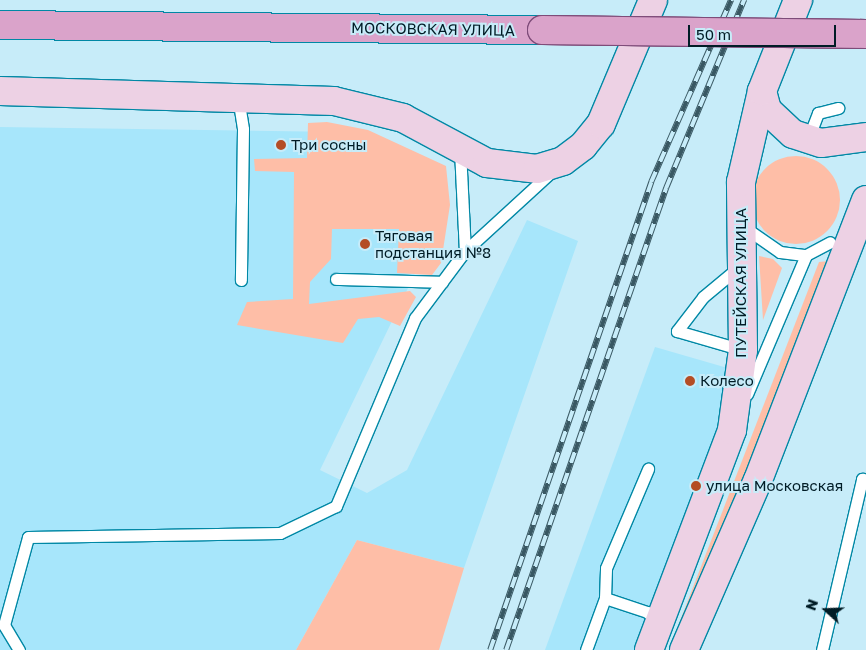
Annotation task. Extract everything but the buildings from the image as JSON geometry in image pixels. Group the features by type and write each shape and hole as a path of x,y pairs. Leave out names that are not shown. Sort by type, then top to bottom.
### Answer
{"main road":[{"name":"МОСКОВСКАЯ УЛИЦА","path":"0,25 866,34"}],"street":[{"path":"0,91 238,95 370,107 403,118 460,150 513,170 537,169 562,161 583,146 601,124 652,0"},
{"name":"ПУТЕЙСКАЯ УЛИЦА","path":"649,650 732,430 743,350 739,267 741,182 762,90 798,0"},
{"path":"762,90 777,124 808,140 848,142 866,137"},
{"path":"688,649 758,480 866,200"}],"lane":[{"path":"238,95 243,129 241,280"},
{"path":"808,140 818,113 838,108"},
{"path":"460,150 465,251"},
{"path":"19,650 4,625 28,537 280,533 336,506 415,318 465,251 562,161"},
{"path":"740,224 780,252 806,254 830,242"},
{"path":"732,430 806,254"},
{"path":"739,267 703,297 678,331 743,350"},
{"path":"336,279 442,282"},
{"path":"586,650 605,598 606,568 648,469"},
{"path":"822,650 862,479 866,480"},
{"path":"605,598 647,612 660,624"}],"shaded area":[{"path":"327,122 368,130 446,166 450,205 441,263 432,275 397,273 399,229 332,229 331,259 310,282 309,304 410,291 416,297 400,326 379,317 358,319 343,343 237,325 247,302 293,299 294,172 255,171 254,159 307,158 308,123"},
{"path":"0,127 342,132 423,257 320,470 367,493 407,470 527,220 578,241 464,568 357,540 296,650 0,650"},
{"path":"796,156 813,160 827,169 836,183 840,200 836,217 827,231 813,240 796,244 779,240 765,231 756,217 752,200 756,183 765,169 779,160"},
{"path":"759,256 773,259 782,268 763,320"},
{"path":"829,261 691,612 678,626 819,262"},
{"path":"655,347 731,369 715,448 637,650 545,650"},
{"path":"357,540 464,568 439,650 296,650"}],"railway":[{"path":"490,650 651,182 731,0"},
{"path":"506,650 666,188 744,0"}],"place":[{"name":"Три сосны","path":"281,145"},
{"name":"Тяговая подстанция №8","path":"365,244"},
{"name":"Колесо","path":"690,381"},
{"name":"улица Московская","path":"696,486"}]}
